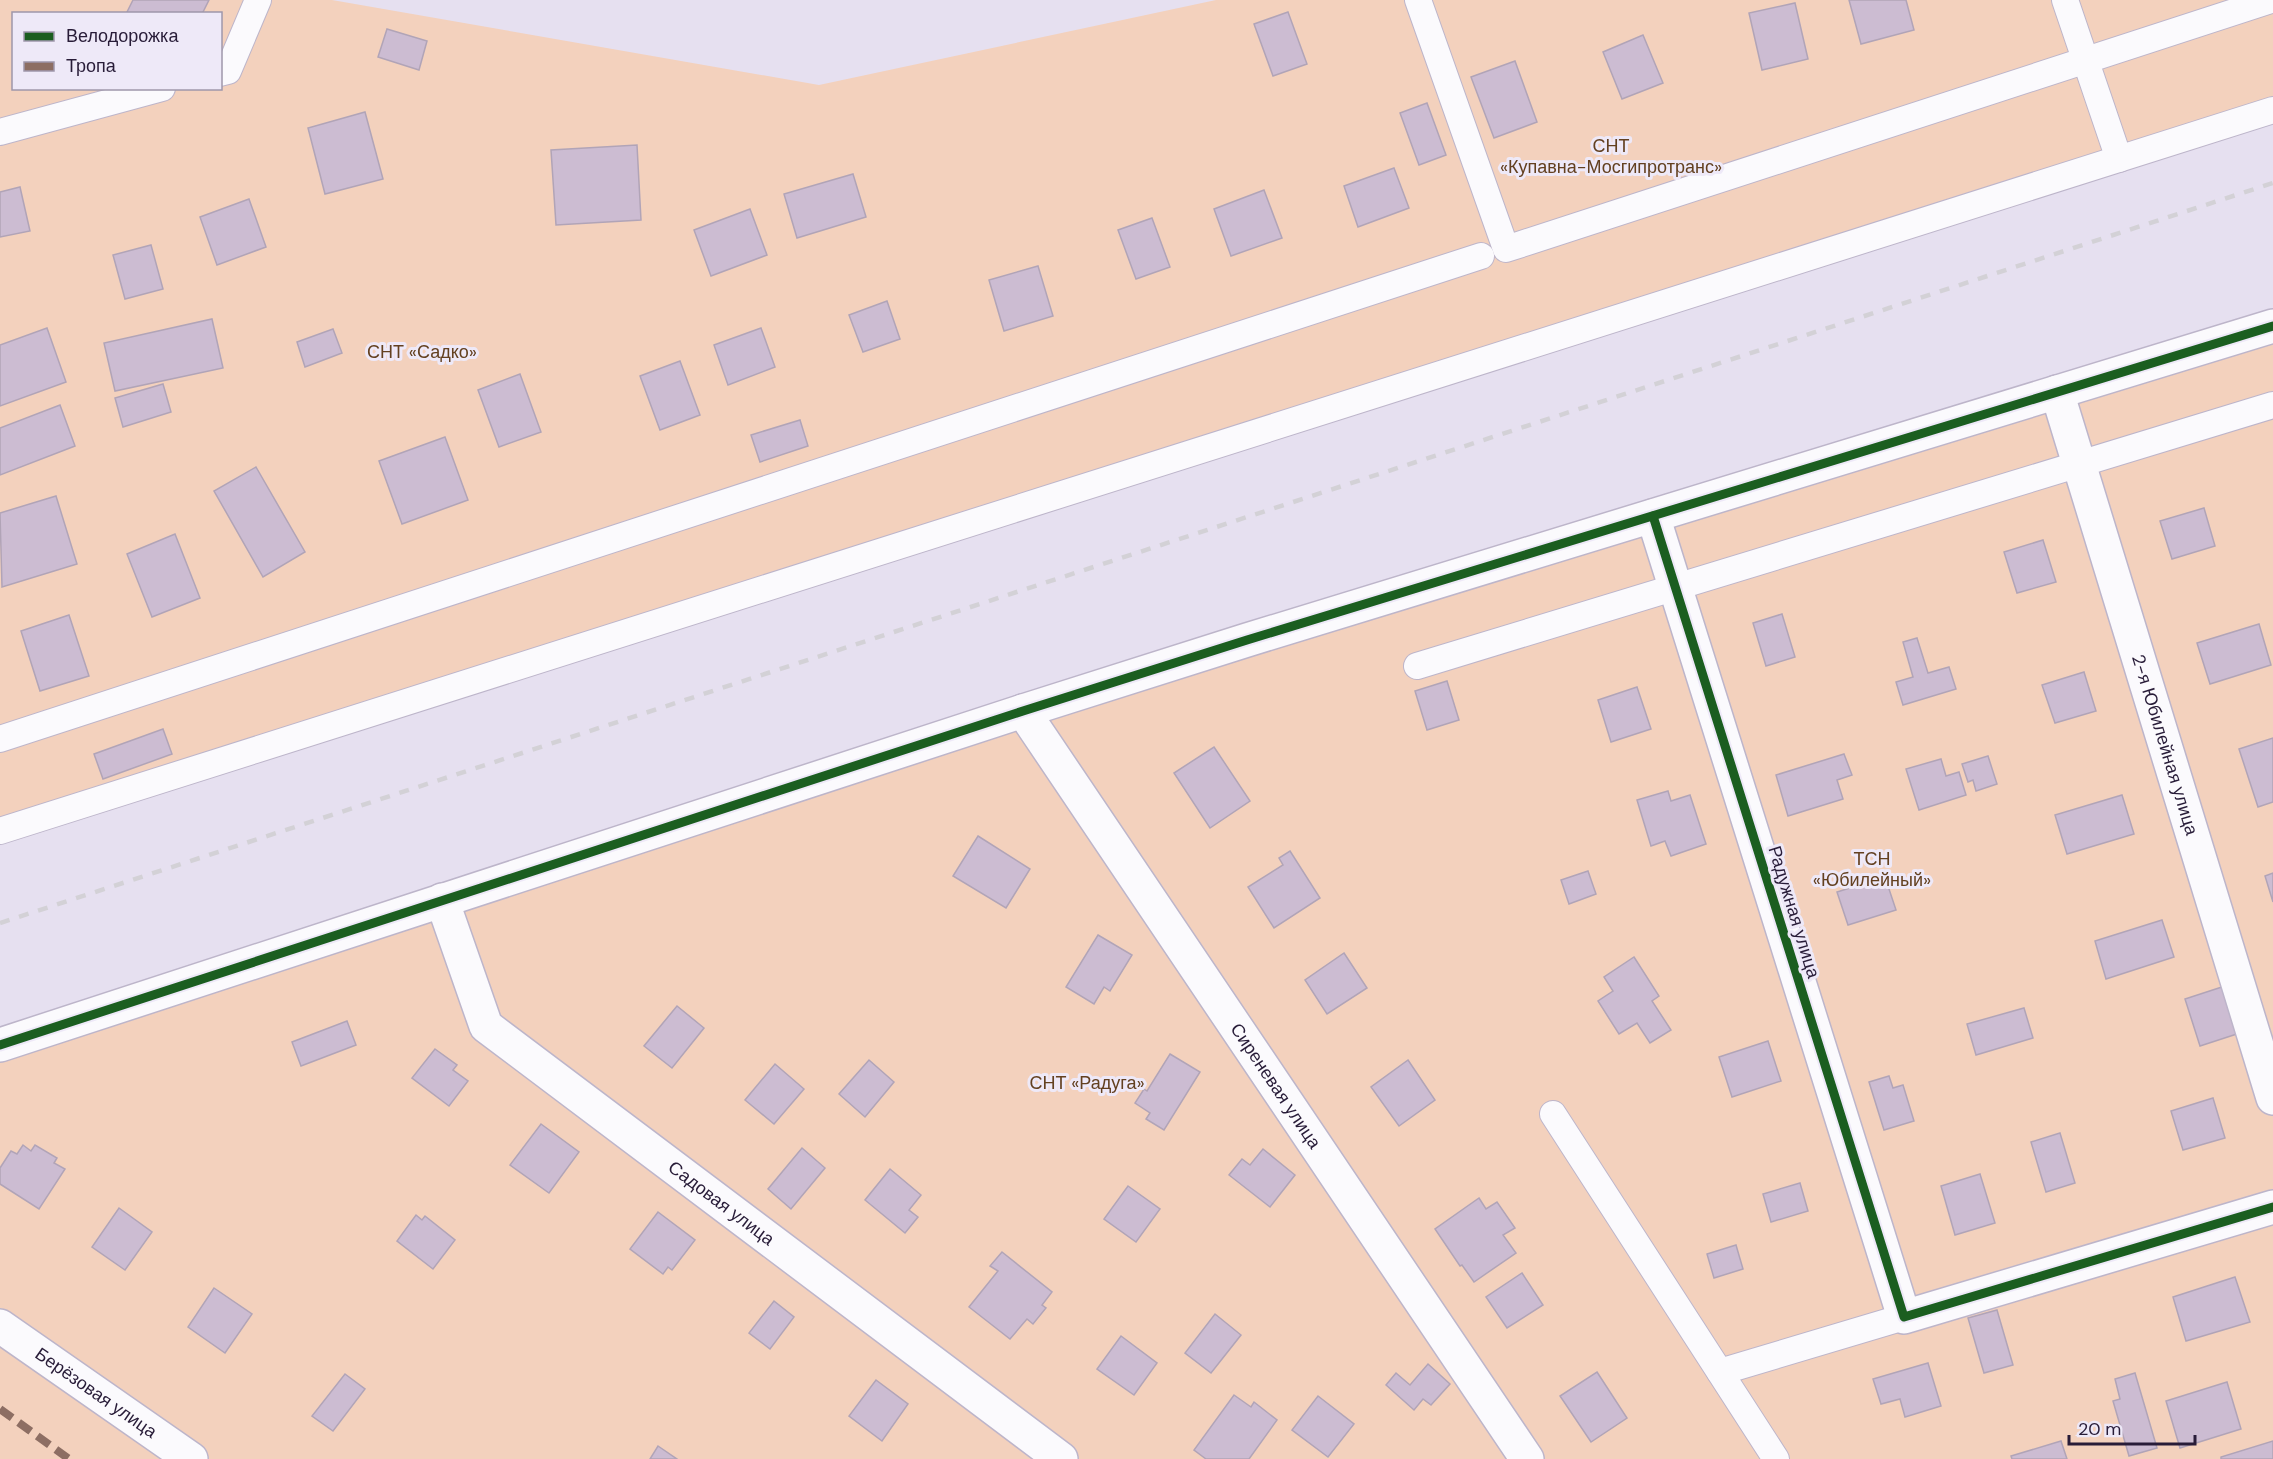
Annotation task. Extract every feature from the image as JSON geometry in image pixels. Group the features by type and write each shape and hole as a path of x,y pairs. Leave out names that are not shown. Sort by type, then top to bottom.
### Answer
{"street":[{"path":"0,1045 1023,711 2273,326"},
{"name":"2-я Юбилейная улица","path":"2057,392 2273,1098"},
{"name":"Радужная улица","path":"1653,516 1904,1317"},
{"name":"Сиреневая улица","path":"1023,711 1527,1459"},
{"name":"Садовая улица","path":"442,900 486,1026 1061,1459"},
{"path":"1904,1317 2273,1207"},
{"name":"Берёзовая улица","path":"0,1326 191,1459"}],"lane":[{"path":"222,72 228,71 258,0"},
{"path":"1418,0 1506,249 2271,0"},
{"path":"2065,0 2119,159"},
{"path":"0,132 155,90"},
{"path":"0,831 2273,110"},
{"path":"0,739 1481,256"},
{"path":"1417,666 2273,405"},
{"path":"1553,1114 1776,1459"},
{"path":"1720,1372 1904,1317"}],"green space":[{"name":"СНТ «Садко»","path":"0,0 332,0 819,85 1216,0 2273,0 2273,110 0,836"},
{"path":"2273,326 2273,1459 0,1459 0,1045"}],"building":[{"path":"133,0 209,0 203,12 127,12"},
{"path":"1849,0 1906,0 1914,30 1861,44"},
{"path":"1795,3 1808,59 1762,70 1749,13"},
{"path":"1288,12 1307,64 1273,76 1254,24"},
{"path":"387,29 427,41 419,70 378,57"},
{"path":"1643,35 1663,83 1622,99 1603,52"},
{"path":"1515,61 1537,122 1494,138 1471,77"},
{"path":"1427,103 1446,155 1419,165 1400,113"},
{"path":"365,112 383,179 325,194 308,128"},
{"path":"637,145 641,220 556,225 551,150"},
{"path":"1394,168 1409,208 1358,227 1344,186"},
{"path":"853,174 866,217 797,238 784,194"},
{"path":"20,187 30,231 0,237 0,192"},
{"path":"1264,190 1282,238 1231,256 1214,209"},
{"path":"249,199 266,247 217,265 200,217"},
{"path":"750,209 767,255 711,276 694,230"},
{"path":"1152,218 1170,267 1136,279 1118,230"},
{"path":"151,245 163,289 125,299 113,255"},
{"path":"1038,266 1053,316 1004,331 989,280"},
{"path":"887,301 900,339 863,352 849,315"},
{"path":"212,319 223,368 115,391 104,343"},
{"path":"47,328 66,382 0,406 0,345"},
{"path":"761,328 775,367 728,385 714,345"},
{"path":"333,329 342,353 305,367 297,342"},
{"path":"680,361 700,415 660,430 640,376"},
{"path":"520,374 541,432 499,447 478,390"},
{"path":"163,384 171,412 123,427 115,398"},
{"path":"60,405 75,446 0,475 0,428"},
{"path":"800,420 808,446 760,462 751,435"},
{"path":"445,437 468,500 402,524 379,461"},
{"path":"256,467 305,552 263,577 214,491"},
{"path":"56,496 77,564 2,587 0,513"},
{"path":"2204,508 2215,546 2172,559 2160,521"},
{"path":"175,534 200,598 152,617 127,554"},
{"path":"2043,540 2056,582 2017,593 2004,552"},
{"path":"1782,614 1795,657 1766,666 1753,623"},
{"path":"69,615 89,676 40,691 21,631"},
{"path":"2259,624 2271,665 2210,684 2197,643"},
{"path":"1917,638 1928,673 1949,667 1956,689 1903,705 1896,682 1913,677 1903,642"},
{"path":"2084,672 2096,711 2055,723 2042,685"},
{"path":"1447,681 1459,720 1427,730 1415,691"},
{"path":"1637,687 1651,729 1611,742 1598,700"},
{"path":"163,729 172,754 103,779 94,754"},
{"path":"2273,738 2273,802 2258,807 2239,749"},
{"path":"1214,747 1250,801 1210,828 1174,773"},
{"path":"1844,754 1852,775 1837,780 1843,799 1788,816 1776,775"},
{"path":"1988,756 1997,784 1976,791 1973,780 1968,782 1962,764"},
{"path":"1941,759 1946,776 1959,772 1966,795 1919,810 1906,769"},
{"path":"1668,791 1671,801 1690,795 1706,844 1671,856 1665,841 1651,846 1637,800"},
{"path":"2122,795 2134,834 2067,854 2055,815"},
{"path":"978,836 1030,869 1006,908 953,876"},
{"path":"1290,851 1320,898 1274,928 1248,887 1283,865 1279,858"},
{"path":"1588,871 1596,894 1569,904 1561,880"},
{"path":"2273,873 2273,902 2265,876"},
{"path":"1885,877 1896,910 1848,925 1837,892"},
{"path":"2162,920 2174,957 2106,979 2095,941"},
{"path":"1098,935 1132,955 1110,991 1104,987 1094,1004 1066,987"},
{"path":"1344,953 1367,988 1327,1014 1305,980"},
{"path":"1634,957 1659,996 1652,1001 1671,1030 1650,1043 1637,1023 1619,1034 1598,1001 1613,991 1604,977"},
{"path":"2228,985 2243,1032 2200,1046 2185,999"},
{"path":"677,1006 704,1028 672,1068 644,1046"},
{"path":"2024,1008 2033,1038 1976,1055 1967,1024"},
{"path":"347,1021 356,1045 301,1066 292,1042"},
{"path":"1768,1041 1781,1081 1732,1097 1719,1057"},
{"path":"435,1049 457,1065 453,1070 468,1081 449,1106 412,1078"},
{"path":"1170,1054 1200,1072 1164,1130 1146,1119 1150,1113 1135,1103 1144,1089 1147,1091"},
{"path":"869,1060 894,1082 865,1117 839,1094"},
{"path":"1408,1060 1435,1100 1399,1126 1371,1087"},
{"path":"775,1064 804,1089 774,1124 745,1100"},
{"path":"1889,1076 1893,1088 1903,1085 1914,1121 1884,1130 1869,1082"},
{"path":"2213,1098 2225,1138 2183,1150 2171,1111"},
{"path":"541,1124 579,1152 549,1193 510,1165"},
{"path":"2060,1133 2075,1183 2046,1192 2031,1142"},
{"path":"23,1145 31,1151 35,1145 57,1158 54,1163 65,1169 39,1209 0,1184 0,1168 11,1151 17,1154"},
{"path":"802,1148 825,1168 791,1209 768,1189"},
{"path":"1263,1149 1295,1175 1270,1207 1229,1175 1242,1159 1250,1165"},
{"path":"890,1169 921,1195 909,1210 918,1217 905,1233 865,1200"},
{"path":"1980,1174 1995,1223 1955,1235 1941,1186"},
{"path":"1800,1183 1808,1211 1771,1222 1763,1194"},
{"path":"1128,1186 1160,1209 1136,1242 1104,1219"},
{"path":"1479,1198 1486,1209 1497,1202 1515,1228 1503,1235 1516,1253 1474,1282 1435,1229"},
{"path":"119,1208 152,1232 125,1270 92,1247"},
{"path":"658,1212 695,1240 672,1270 668,1267 663,1274 630,1249"},
{"path":"416,1215 422,1220 425,1216 455,1240 433,1269 397,1241"},
{"path":"1736,1245 1743,1269 1714,1278 1707,1254"},
{"path":"1002,1252 1052,1292 1042,1305 1046,1308 1033,1324 1027,1319 1010,1339 969,1307 998,1271 990,1266"},
{"path":"1522,1273 1543,1305 1507,1328 1486,1297"},
{"path":"2235,1277 2250,1322 2186,1341 2173,1297"},
{"path":"214,1288 252,1314 225,1353 188,1327"},
{"path":"774,1301 794,1317 770,1349 749,1333"},
{"path":"1997,1310 2013,1365 1984,1373 1968,1318"},
{"path":"1215,1314 1241,1335 1211,1373 1185,1353"},
{"path":"1121,1336 1157,1363 1134,1395 1097,1369"},
{"path":"1928,1363 1941,1406 1905,1417 1900,1399 1881,1404 1873,1379"},
{"path":"1428,1364 1450,1384 1431,1405 1423,1399 1414,1410 1386,1385 1396,1373 1410,1385"},
{"path":"1597,1372 1627,1418 1591,1442 1560,1396"},
{"path":"2135,1373 2157,1448 2129,1456 2113,1401 2120,1399 2115,1379"},
{"path":"345,1374 365,1389 333,1431 312,1416"},
{"path":"876,1380 908,1404 882,1441 849,1416"},
{"path":"2227,1382 2241,1429 2180,1448 2166,1401"},
{"path":"1234,1395 1251,1407 1254,1402 1277,1420 1249,1459 1206,1459 1194,1450"},
{"path":"1318,1396 1354,1424 1328,1457 1292,1430"},
{"path":"2061,1441 2067,1459 2012,1459 2011,1456"},
{"path":"2273,1441 2273,1459 2221,1459 2221,1457"},
{"path":"658,1446 677,1459 650,1459"}],"railway":[{"path":"0,923 2273,183"}],"marked path":[{"path":"0,1409 69,1459"}],"cycle path":[{"path":"0,1045 1247,640 2273,326"},
{"path":"1653,516 1904,1317 2273,1207"}],"park label":[{"name":"СНТ «Купавна-Мосгипротранс»","path":"1611,156"},
{"name":"ТСН «Юбилейный»","path":"1872,869"},
{"name":"СНТ «Радуга»","path":"1087,1083"}]}
